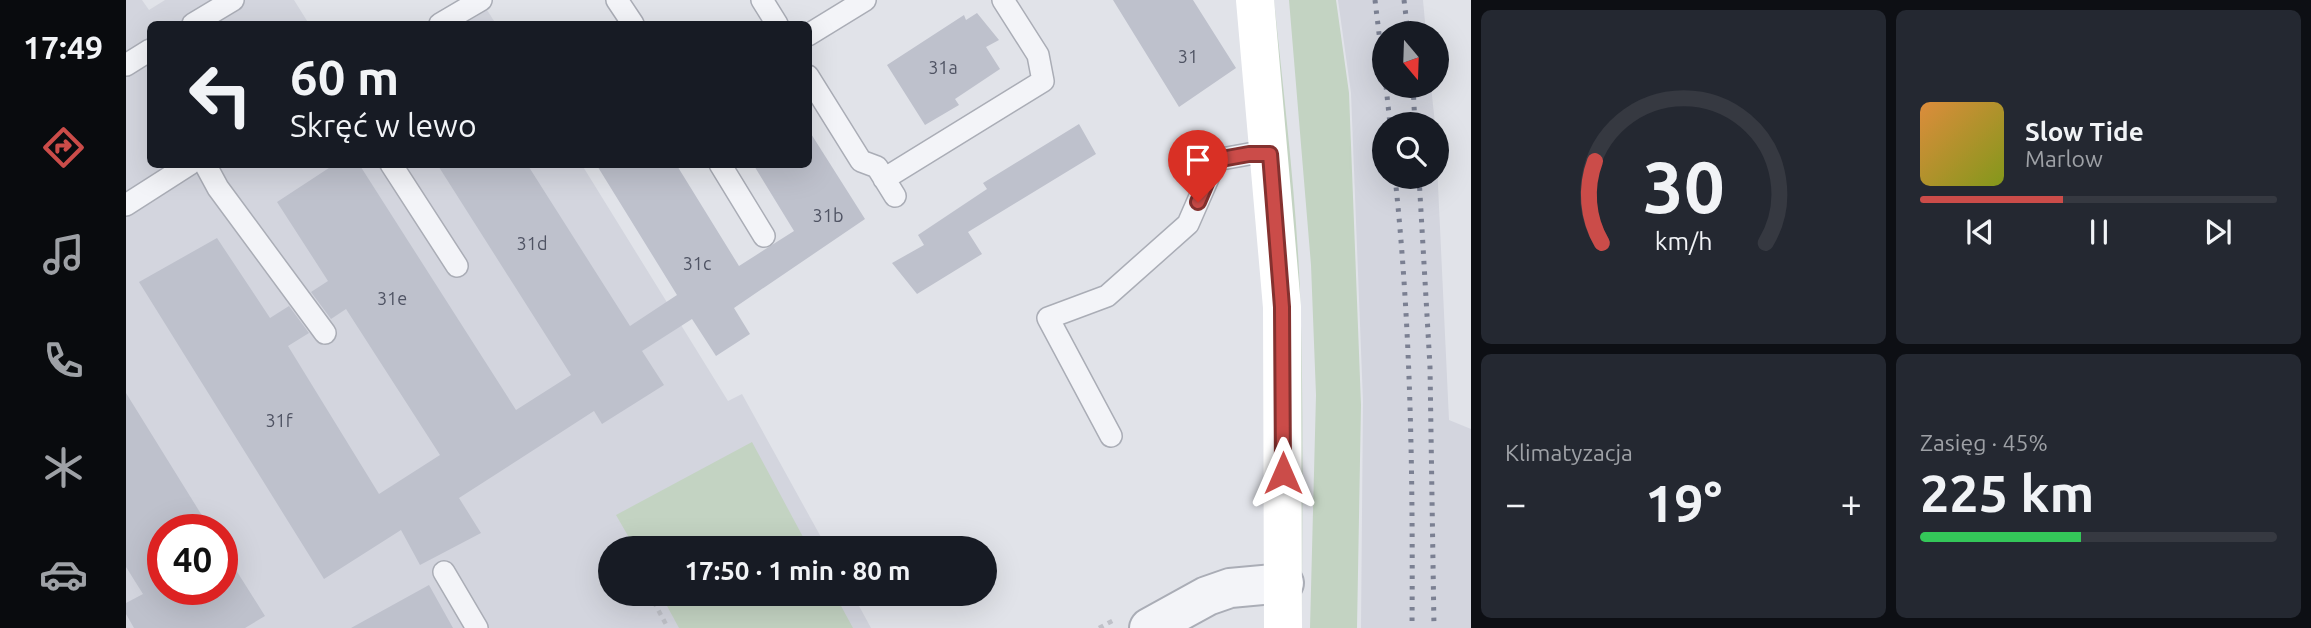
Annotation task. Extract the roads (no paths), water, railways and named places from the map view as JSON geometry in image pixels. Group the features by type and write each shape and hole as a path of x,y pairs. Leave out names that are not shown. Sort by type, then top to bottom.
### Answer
{"street":[{"path":"1255,0 1282,307 1283,628"},
{"path":"1136,621 1230,588 1284,583"}],"lane":[{"path":"198,21 233,0"},
{"path":"445,21 481,0"},
{"path":"617,0 631,21"},
{"path":"762,0 775,21"},
{"path":"812,33 865,0"},
{"path":"812,83 860,161 877,167 889,187 1043,81 1038,55 1003,0"},
{"path":"126,65 147,52"},
{"path":"1111,436 1048,318 1107,296 1188,224 1216,160 1249,154 1270,154"},
{"path":"126,205 184,168"},
{"path":"207,168 218,188 326,333"},
{"path":"394,168 457,265"},
{"path":"722,168 765,236"},
{"path":"444,572 477,628"}],"railway":[{"path":"1375,0 1378,21"},
{"path":"1404,0 1407,21"},
{"path":"1387,98 1389,112"},
{"path":"1414,98 1414,112"},
{"path":"1396,189 1405,289 1410,402 1412,628"},
{"path":"1420,189 1430,367 1434,628"}]}
